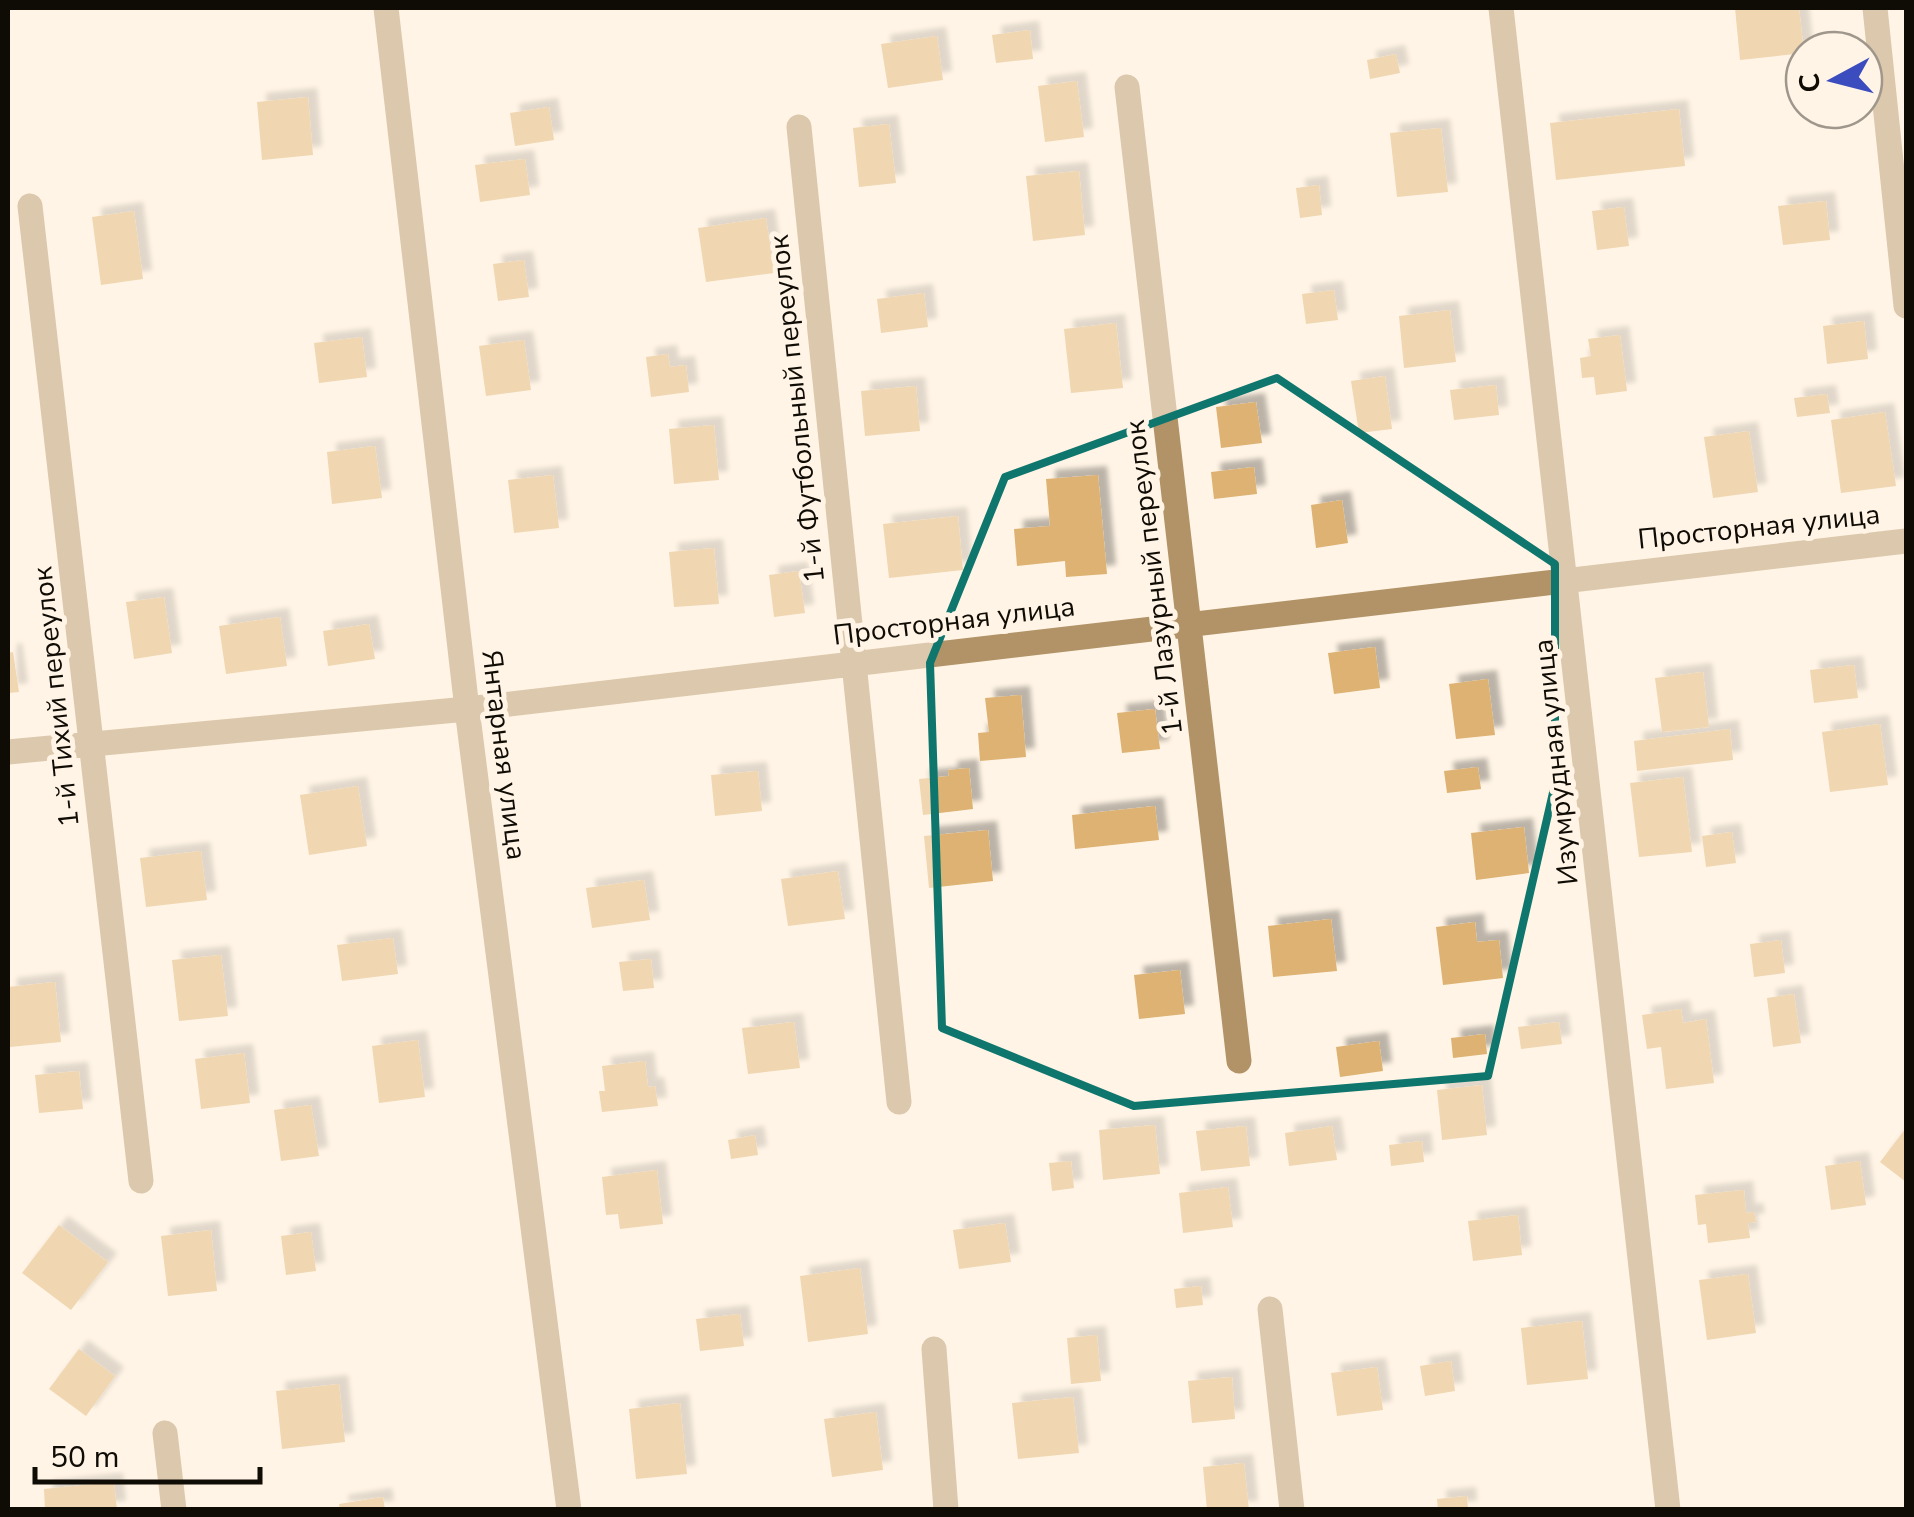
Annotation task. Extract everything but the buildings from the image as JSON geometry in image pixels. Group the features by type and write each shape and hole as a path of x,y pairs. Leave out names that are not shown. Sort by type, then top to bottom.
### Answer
{"street":[{"name":"Янтарная улица","path":"386,8 467,709 568,1510"},
{"name":"Изумрудная улица","path":"1501,8 1668,1510"},
{"path":"1875,8 1906,306"},
{"name":"1-й Лазурный переулок","path":"1126,87 1239,1061"},
{"name":"1-й Футбольный переулок","path":"799,127 899,1102"},
{"name":"1-й Тихий переулок","path":"30,206 141,1181"},
{"name":"Просторная улица","path":"8,752 467,709 1906,541"},
{"path":"1270,1309 1292,1510"},
{"path":"934,1348 946,1510"},
{"path":"164,1433 174,1510"}],"highlighted area":[{"path":"1277,378 1555,564 1555,784 1488,1076 1134,1106 942,1028 930,663 1005,477"}]}
